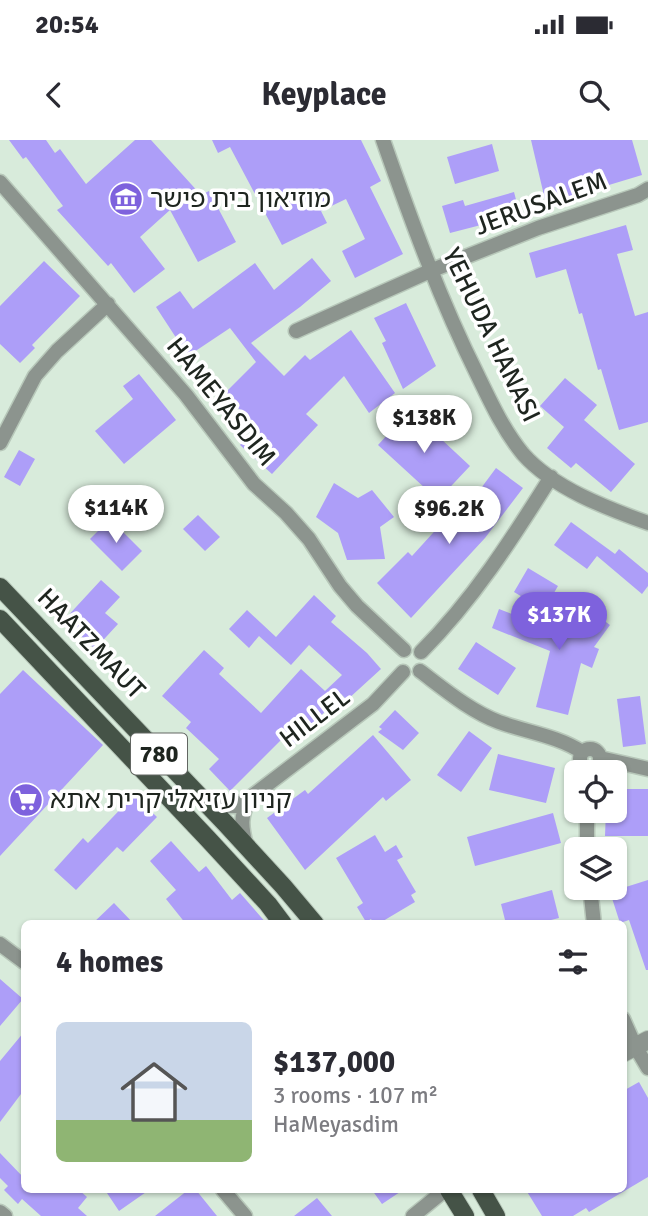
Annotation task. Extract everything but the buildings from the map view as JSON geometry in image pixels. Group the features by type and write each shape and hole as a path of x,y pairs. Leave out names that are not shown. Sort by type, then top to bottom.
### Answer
{"main road":[{"name":"HAATZMAUT","path":"0,587 247,846 312,920"},
{"name":"HAATZMAUT","path":"0,619 243,876 280,920"},
{"path":"449,1193 465,1216"},
{"path":"483,1193 497,1216"},
{"path":"497,1193 497,1216"}],"street":[{"name":"YEHUDA HANASI","path":"383,140 430,271 498,416 524,455 551,477 594,501 648,523"},
{"name":"HAMEYASDIM","path":"0,182 187,395 254,484 286,513 309,539 340,586 357,606 404,650"},
{"name":"JERUSALEM","path":"296,331 430,271 538,228 638,195 648,189"},
{"path":"0,443 35,376 57,351 108,304"},
{"path":"421,652 464,606 551,477"},
{"path":"414,648 421,652 424,662 420,671 410,674 403,671 398,661 404,650 414,648"},
{"name":"HILLEL","path":"209,806 235,806 251,797 373,704 403,671"},
{"path":"420,671 448,693 495,720 561,741 582,752 593,749 598,752 600,758 648,769"},
{"path":"580,760 582,752"},
{"path":"247,846 240,825 251,797"},
{"path":"591,900 594,920"},
{"path":"0,944 21,960"},
{"path":"627,1028 648,1068"},
{"path":"226,1193 245,1216"},
{"path":"413,1216 443,1193"},
{"path":"0,1212 5,1216"}],"place":[{"name":"מוזיאון בית פישר","path":"126,199"},
{"name":"קניון עזיאלי קרית אתא","path":"26,800"}]}
